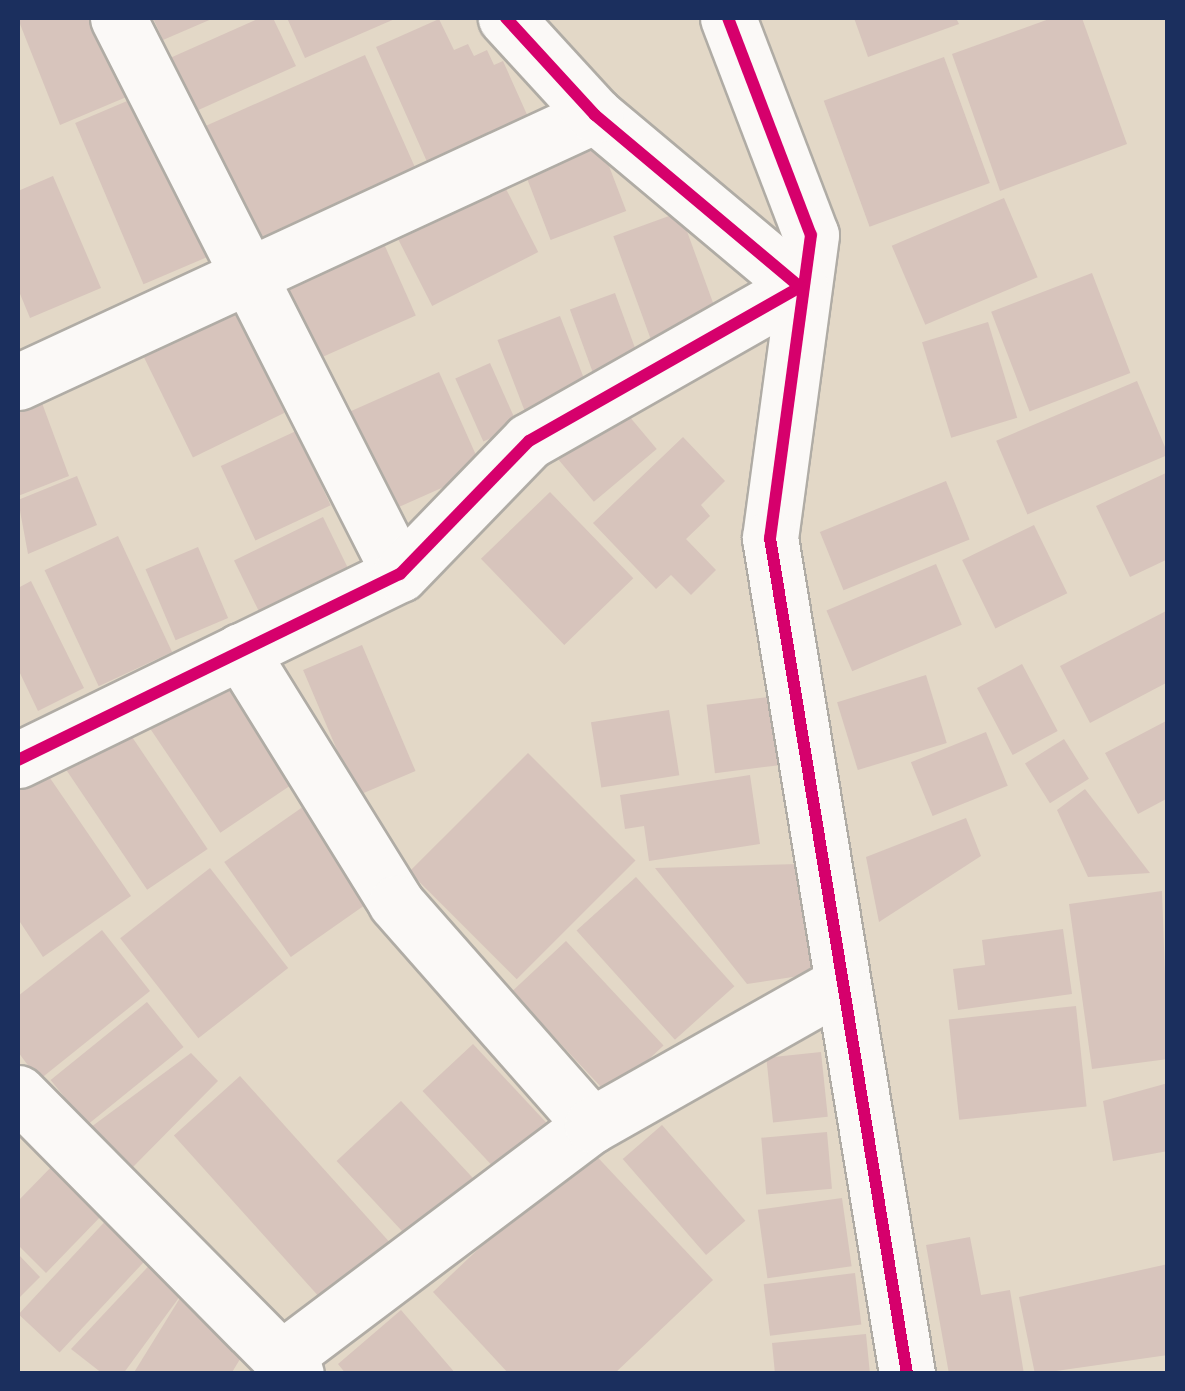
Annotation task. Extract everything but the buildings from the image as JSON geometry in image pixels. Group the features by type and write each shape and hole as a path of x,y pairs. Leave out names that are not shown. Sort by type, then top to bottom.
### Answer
{"street":[{"path":"118,18 400,574"},
{"path":"506,18 595,115 800,287"},
{"path":"728,18 811,235 800,287 770,538 839,985 907,1374"},
{"path":"18,382 244,273 595,115"},
{"path":"18,760 400,574 529,441 800,287"},
{"path":"240,651 396,903 592,1125"},
{"path":"18,1093 288,1366 592,1125 839,985"}],"cycle path":[{"path":"18,760 400,574 529,441 800,287 595,115 506,18"},
{"path":"728,18 811,235 770,538 907,1374"}]}
